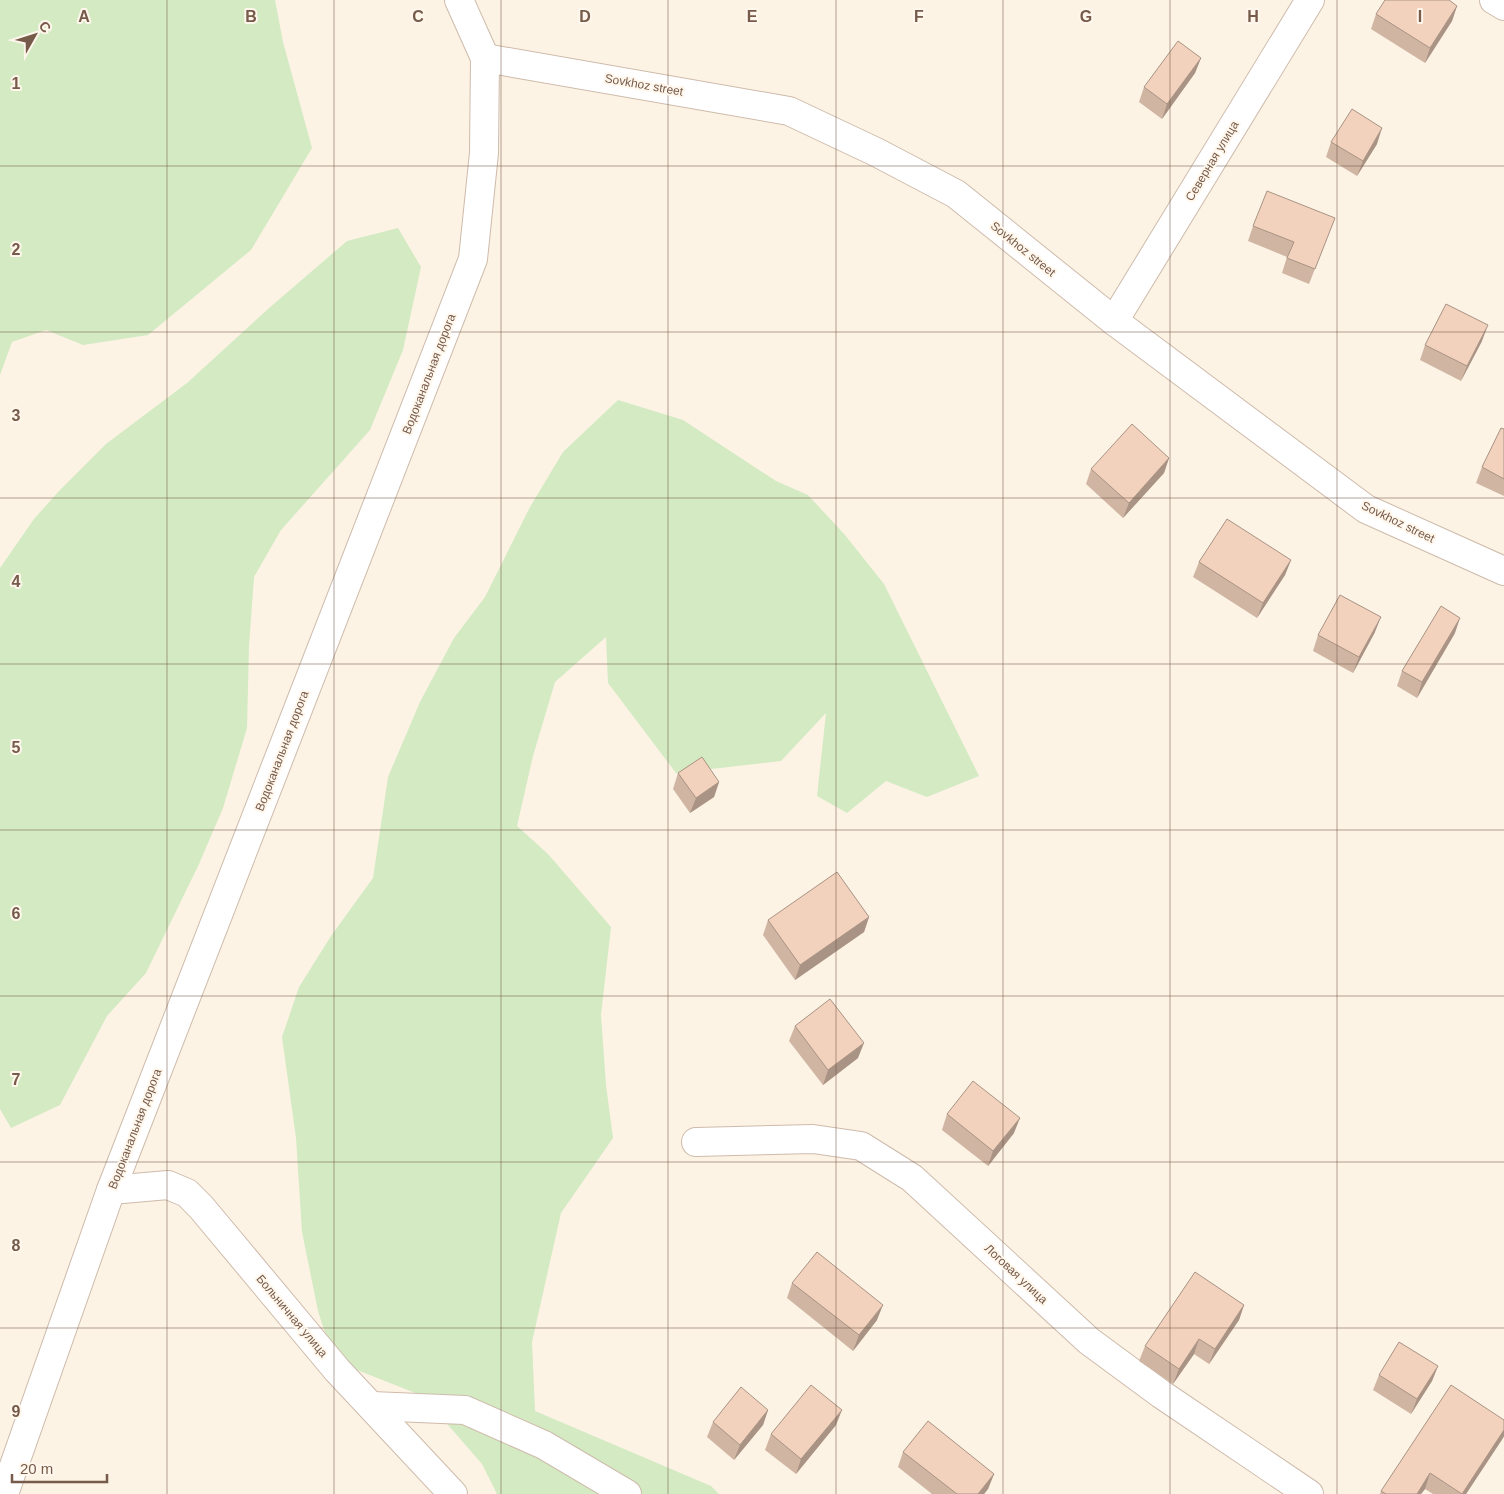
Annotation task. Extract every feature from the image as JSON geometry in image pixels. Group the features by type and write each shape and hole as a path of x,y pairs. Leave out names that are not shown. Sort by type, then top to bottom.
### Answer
{"street":[{"name":"Водоканальная дорога","path":"4,1494 112,1190 473,259 484,153 485,58 459,0"},
{"name":"Северная улица","path":"1114,322 1310,0"},
{"path":"1494,0 1504,6"},
{"name":"Sovkhoz street","path":"485,58 789,111 876,152 956,194 1114,322 1366,509 1504,571"},
{"name":"Логовая улица","path":"696,1142 813,1139 861,1146 912,1178 1089,1341 1161,1394 1309,1494"},
{"name":"Больничная улица","path":"112,1190 168,1185 187,1193 201,1207 337,1370 453,1494"},
{"path":"372,1406 465,1410 544,1445 627,1494"}],"green space":[{"path":"0,0 275,0 283,42 312,148 251,250 148,335 83,345 46,330 12,342 0,375"},
{"path":"398,228 421,267 403,350 370,430 281,530 254,577 249,646 247,728 223,808 199,864 146,973 107,1016 60,1105 11,1128 0,1109 0,568 34,519 106,444 187,383 268,309 347,241"},
{"path":"618,400 683,420 776,481 808,495 845,535 884,584 979,776 927,797 886,781 847,813 817,796 826,713 781,761 676,773 608,683 606,637 555,682 533,756 517,826 548,854 611,927 601,1015 606,1085 613,1138 561,1213 532,1342 535,1411 711,1486 719,1494 497,1494 482,1464 423,1396 334,1361 318,1311 302,1232 296,1138 282,1037 299,987 331,936 373,878 388,777 420,702 454,638 485,597 530,507 563,452"}],"building":[{"path":"1385,0 1449,0 1457,6 1430,48 1376,14"},
{"path":"1178,41 1201,58 1167,104 1144,87"},
{"path":"1352,109 1382,128 1363,161 1331,142"},
{"path":"1267,191 1335,218 1315,269 1287,258 1294,242 1253,226"},
{"path":"1446,304 1488,325 1467,366 1425,345"},
{"path":"1132,424 1169,458 1129,503 1091,469"},
{"path":"1501,428 1504,429 1504,479 1482,467"},
{"path":"1227,519 1291,560 1263,603 1199,562"},
{"path":"1340,595 1381,617 1359,657 1318,635"},
{"path":"1441,606 1460,618 1422,682 1402,671"},
{"path":"702,757 719,782 696,798 678,773"},
{"path":"837,872 869,917 800,965 768,920"},
{"path":"830,999 864,1043 828,1070 795,1026"},
{"path":"973,1081 1020,1118 993,1151 947,1114"},
{"path":"817,1252 883,1305 859,1335 792,1283"},
{"path":"1195,1272 1244,1305 1215,1349 1199,1339 1179,1369 1145,1346"},
{"path":"1399,1342 1438,1366 1417,1399 1379,1375"},
{"path":"811,1385 842,1410 801,1459 771,1434"},
{"path":"1451,1385 1504,1420 1504,1430 1462,1494 1430,1473 1417,1494 1386,1494 1381,1491"},
{"path":"741,1387 768,1410 740,1445 713,1422"},
{"path":"928,1421 994,1474 978,1494 957,1494 903,1452"}]}
